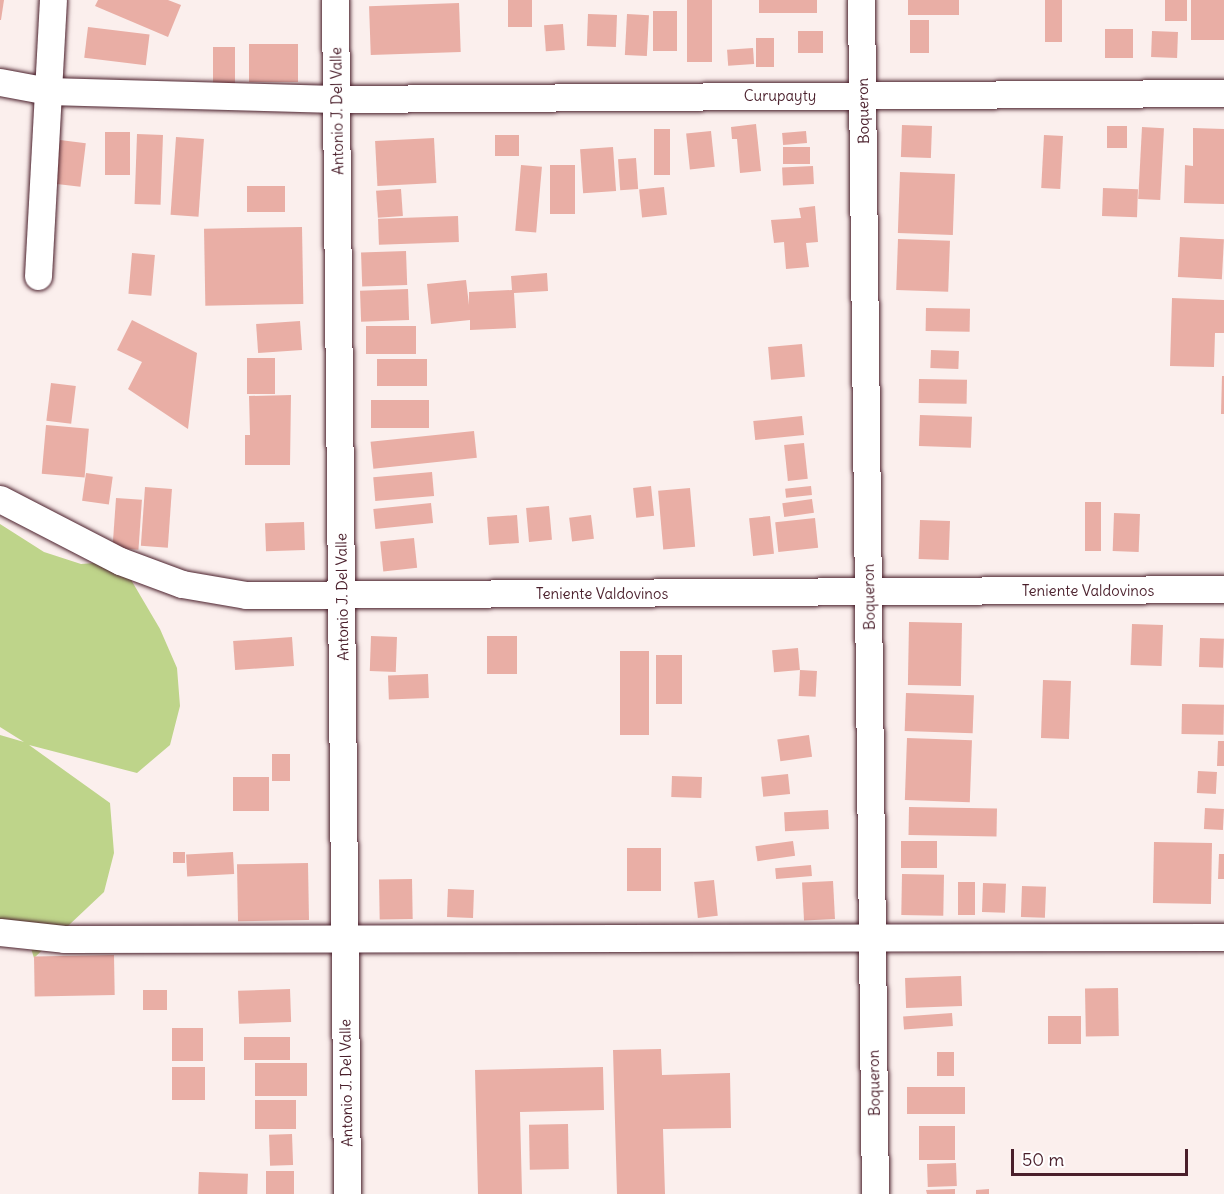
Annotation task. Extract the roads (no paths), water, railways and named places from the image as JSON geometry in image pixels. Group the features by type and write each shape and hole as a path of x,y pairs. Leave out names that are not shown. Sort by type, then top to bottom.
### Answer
{"street":[{"path":"38,276 53,0"},
{"name":"Antonio J. Del Valle","path":"335,0 347,1194"},
{"name":"Boqueron","path":"861,0 875,1194"},
{"name":"Curupayty","path":"0,82 48,91 336,99 1224,93"},
{"name":"Teniente Valdovinos","path":"0,499 120,561 182,584 246,595 1224,589"},
{"path":"0,932 64,939 1224,938"}]}
